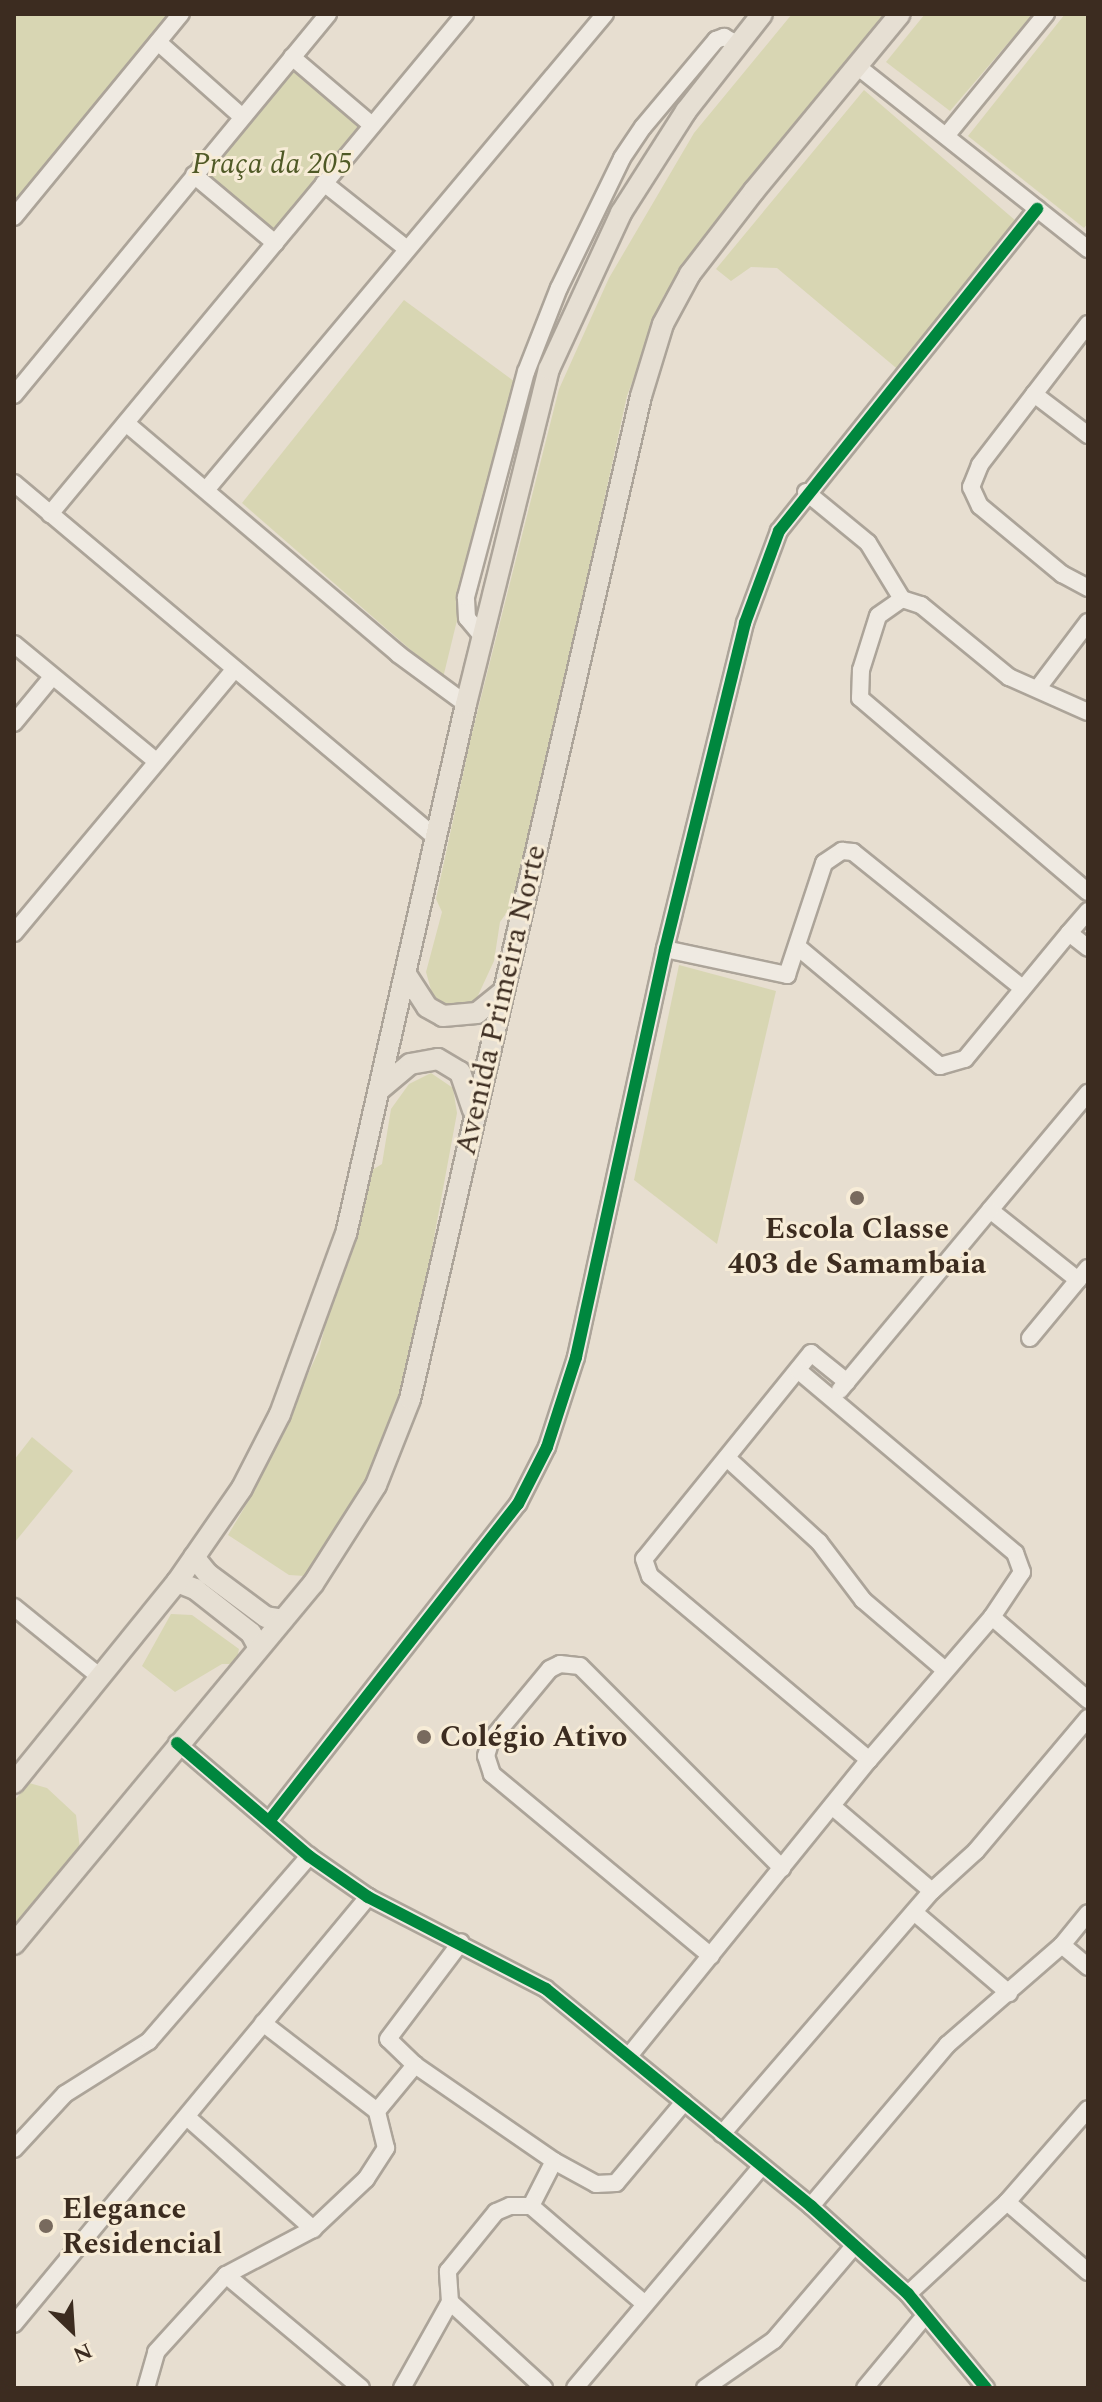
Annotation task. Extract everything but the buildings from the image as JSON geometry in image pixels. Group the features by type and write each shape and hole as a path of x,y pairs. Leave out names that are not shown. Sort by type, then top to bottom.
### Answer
{"main road":[{"path":"14,1783 177,1582 242,1488 310,1340 346,1234 376,1092 407,976 466,704 549,369 574,307 621,213 737,44 762,14"},
{"name":"Avenida Primeira Norte","path":"14,1944 177,1743 283,1620 334,1555 376,1485 410,1399 641,396 663,324 690,274 900,14"},
{"path":"407,976 427,1007 443,1016 477,1013 503,992"},
{"path":"376,1092 410,1064 438,1059 460,1072 474,1114"},
{"path":"194,1557 208,1574 266,1617 283,1620"},
{"path":"177,1582 195,1589 251,1633 259,1648"}],"street":[{"path":"14,217 181,14"},
{"path":"14,395 328,14"},
{"path":"50,514 465,14"},
{"path":"206,490 605,14"},
{"path":"946,136 1046,14"},
{"path":"483,637 467,618 466,597 526,372 559,288 622,158 643,127 716,40 724,37 737,44"},
{"path":"158,42 241,116"},
{"path":"292,57 372,125"},
{"path":"857,66 1037,209 1084,239"},
{"path":"194,175 275,243"},
{"path":"324,183 407,249"},
{"path":"270,1820 518,1504 547,1447 576,1357 665,949 755,586 779,531 806,492 1037,209"},
{"path":"1088,324 980,465 971,494 1062,574 1088,588"},
{"path":"1034,394 1088,435"},
{"path":"126,423 398,654 466,704"},
{"path":"14,483 233,671 435,837"},
{"path":"806,492 868,543 902,599 921,605 1009,677 1088,712"},
{"path":"902,599 878,616 861,670 860,698 1088,892"},
{"path":"1038,688 1088,622"},
{"path":"14,644 157,762"},
{"path":"14,933 233,671"},
{"path":"14,723 52,677"},
{"path":"665,949 779,976 792,970 824,863 842,851 853,852 1021,987"},
{"path":"799,948 940,1066 965,1059 1021,987 1088,911"},
{"path":"1069,933 1088,948"},
{"path":"834,1398 1088,1093"},
{"path":"990,1210 1083,1274 1030,1338"},
{"path":"847,1382 811,1353 651,1547 645,1568 869,1760"},
{"path":"629,2056 869,1760 992,1617 1022,1572 1015,1553 798,1370"},
{"path":"727,1458 819,1542 863,1600 945,1670"},
{"path":"14,1607 100,1677"},
{"path":"992,1617 1088,1700"},
{"path":"711,1956 492,1774 486,1756 491,1740 550,1669 560,1664 580,1666 782,1868"},
{"path":"722,2134 932,1891 976,1851 1088,1718"},
{"path":"177,1743 309,1856 368,1897 461,1942 546,1989 811,2206 908,2294 986,2388"},
{"path":"832,1806 932,1891"},
{"path":"14,2149 65,2094 149,2041 309,1856"},
{"path":"14,2324 368,1897"},
{"path":"914,1912 1009,1993"},
{"path":"811,2206 947,2045 1062,1945 1088,1913"},
{"path":"461,1942 388,2039 415,2065 554,2161 596,2184 616,2183 684,2102"},
{"path":"1062,1945 1088,1967"},
{"path":"161,2388 147,2382 156,2352 226,2275 313,2229 366,2179 386,2148 377,2111 263,2023"},
{"path":"377,2111 415,2065"},
{"path":"908,2294 1007,2202 1088,2109"},
{"path":"187,2117 313,2229"},
{"path":"531,2206 554,2161"},
{"path":"575,2388 761,2167"},
{"path":"1007,2202 1088,2272"},
{"path":"402,2388 450,2302 448,2271 496,2212 510,2206 531,2206 645,2304"},
{"path":"705,2388 774,2340 854,2246"},
{"path":"226,2275 361,2388"},
{"path":"450,2302 544,2388"},
{"path":"865,2388 924,2317"}],"green space":[{"path":"14,14 188,14 14,223"},
{"path":"792,14 893,14 664,295 627,396 517,898 500,922 494,961 475,1002 449,1008 433,997 426,972 442,912 436,899 471,737 559,389 609,278 694,133"},
{"path":"925,14 1033,14 950,111 886,62"},
{"path":"1065,14 1088,14 1088,223 1084,228 968,136"},
{"name":"Praça da 205","path":"291,44 382,122 279,254 186,174"},
{"path":"864,90 1016,221 901,372 777,268 751,267 731,281 716,269"},
{"path":"404,300 515,382 443,678 242,503"},
{"path":"679,965 776,991 717,1244 634,1180"},
{"path":"431,1073 453,1088 457,1113 403,1406 358,1506 305,1576 289,1575 228,1535 255,1490 319,1350 364,1175 382,1164 391,1109 409,1084"},
{"path":"32,1437 73,1471 15,1542 14,1460"},
{"path":"171,1614 192,1615 239,1649 236,1664 222,1664 175,1692 142,1666"},
{"path":"29,1783 47,1788 76,1815 80,1849 14,1929 14,1801"}],"cycle path":[{"path":"270,1820 518,1504 547,1447 576,1357 665,949 745,623 779,531 1037,209"},
{"path":"177,1743 309,1856 368,1897 546,1989 811,2206 908,2294 986,2388"}],"place":[{"name":"Escola Classe 403 de Samambaia","path":"857,1198"},
{"name":"Colégio Ativo","path":"424,1737"},
{"name":"Elegance Residencial","path":"46,2226"}]}
